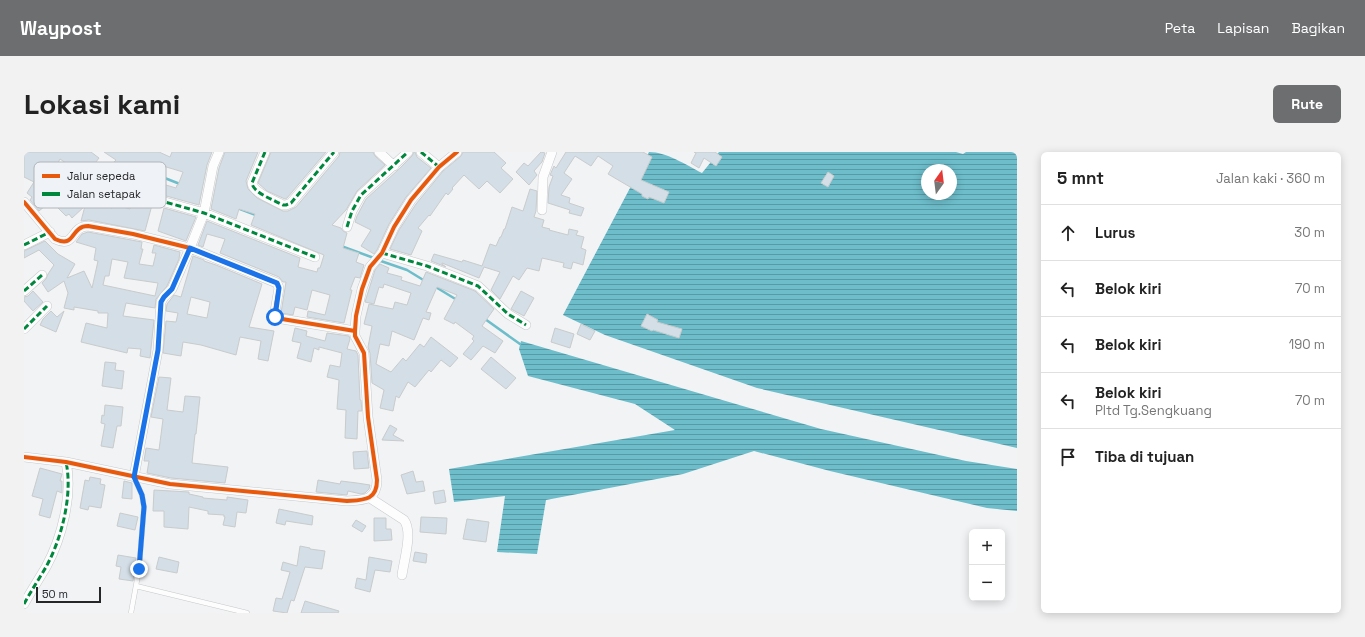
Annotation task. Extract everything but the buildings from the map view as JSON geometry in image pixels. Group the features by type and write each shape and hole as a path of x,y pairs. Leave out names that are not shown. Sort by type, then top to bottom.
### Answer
{"street":[{"path":"134,477 158,350 161,302 172,289 204,213 213,166 219,152"},
{"path":"265,152 252,186 256,191 283,205 286,205 291,203 334,152"},
{"path":"380,152 394,166"},
{"path":"347,228 352,211 361,195 408,152"},
{"path":"421,152 439,167"},
{"path":"24,457 66,462 170,484 347,501 370,498 376,489 376,480 368,417 364,352 355,336 356,316 362,289 370,267 380,255 394,227 411,200 439,167 457,152"},
{"path":"542,210 543,177 552,152"},
{"path":"24,202 55,239 59,241 70,240 73,238 77,229 88,226 133,234 190,248 277,283 279,288 274,317 355,331"},
{"path":"166,202 204,213 315,256"},
{"path":"24,245 50,232"},
{"path":"380,255 427,266 478,286 508,314 526,325"},
{"path":"24,291 42,275"},
{"path":"24,329 47,306"},
{"path":"24,604 47,566 57,543 68,494 68,472 66,462"},
{"path":"370,498 404,520 407,524 408,536 402,575"}],"lane":[{"path":"130,613 139,569 144,507 142,495 134,477"},
{"path":"136,586 247,613"}],"water":[{"path":"649,152 663,154 702,173 719,152 956,152 963,154 966,152 1017,152 1017,448 757,388 605,335 563,315"},
{"path":"521,341 821,429 966,461 1017,469 1017,511 987,508 830,471 754,451 683,474 546,500 537,554 497,552 505,496 454,502 449,469 675,430 635,404 528,376 519,349"}],"waterway":[{"path":"166,179 180,184"},
{"path":"240,209 258,216"},
{"path":"341,246 374,258"},
{"path":"378,260 407,270 425,281"},
{"path":"434,286 457,300"},
{"path":"485,319 520,344"}],"marked path":[{"path":"265,152 252,183 253,187 260,193 283,205 291,203 334,152"},
{"path":"347,227 352,211 361,195 408,152"},
{"path":"421,152 439,167"},
{"path":"166,202 204,213 315,257"},
{"path":"24,245 50,232"},
{"path":"382,253 427,266 478,286 508,314 526,325"},
{"path":"24,291 42,275"},
{"path":"24,329 47,306"},
{"path":"24,604 52,555 65,516 68,488 66,462"}],"cycle path":[{"path":"24,457 66,462 170,484 347,501 364,499 372,496 375,492 377,480 368,417 364,353 355,336 356,316 362,289 370,267 382,253 394,227 411,200 439,167 457,152"},
{"path":"24,202 55,239 66,241 70,239 78,229 88,226 133,234 190,248 277,283 279,288 274,317 355,331"}],"route":[{"path":"139,569 144,507 142,495 134,477 158,350 161,302 172,289 190,248 277,283 279,288 275,317"}]}
